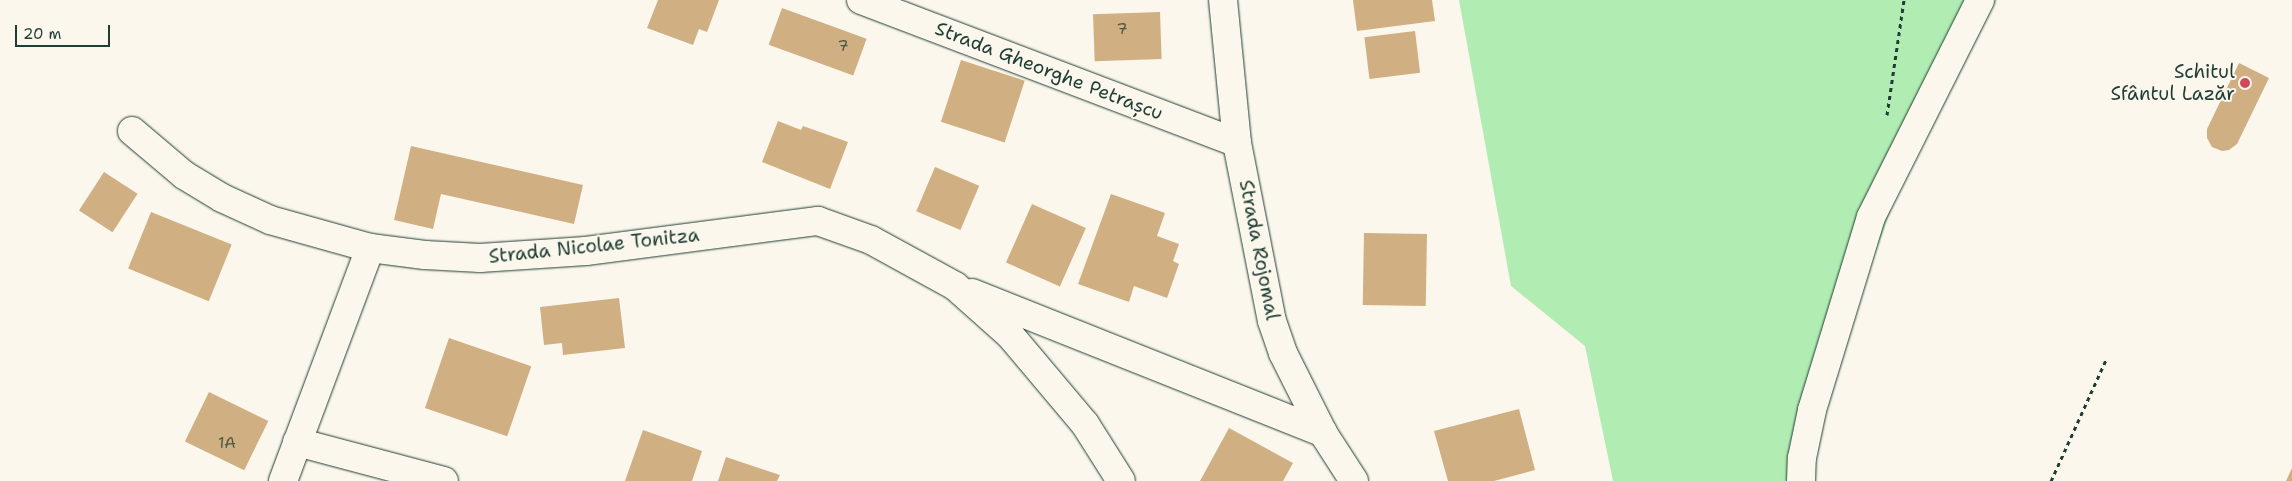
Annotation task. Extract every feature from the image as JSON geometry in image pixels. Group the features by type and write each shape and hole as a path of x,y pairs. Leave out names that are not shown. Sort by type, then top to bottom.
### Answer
{"street":[{"name":"Strada Gheorghe Petrașcu","path":"861,0 1237,142"},
{"name":"Strada Rojomal","path":"1223,0 1237,142 1272,321 1283,353 1324,433 1354,481"},
{"path":"1801,481 1802,458 1812,410 1871,217 1980,0"},
{"name":"Strada Nicolae Tonitza","path":"132,131 184,174 222,198 270,220 370,248 425,255 489,257 586,251 818,221 871,240 955,286"},
{"path":"283,481 370,248"},
{"path":"955,286 1324,433"},
{"path":"955,286 1010,336 1085,424 1121,481"},
{"path":"297,442 444,481"}],"path":[{"path":"1886,118 1904,0"},
{"path":"2051,481 2106,360"}],"green space":[{"path":"1459,0 1996,0 1897,193 1831,375 1811,481 1613,481 1585,346 1511,286"}],"building":[{"path":"658,0 719,0 707,32 699,29 693,45 647,28"},
{"path":"1353,0 1432,0 1435,21 1357,31"},
{"path":"782,8 867,39 853,75 769,45"},
{"path":"1160,12 1162,59 1095,61 1093,14"},
{"path":"1415,31 1420,73 1369,79 1364,37"},
{"path":"961,60 1025,81 1005,143 941,122"},
{"name":"Schitul Sfântul Lazăr","path":"2239,63 2269,78 2237,144 2229,150 2222,151 2212,147 2207,138 2207,129"},
{"path":"778,121 801,130 803,126 848,142 830,189 762,162"},
{"path":"411,146 583,185 574,224 441,194 433,229 394,220"},
{"path":"935,167 979,186 960,230 916,211"},
{"path":"104,172 138,194 112,232 79,211"},
{"path":"1111,194 1165,213 1157,236 1179,244 1173,261 1179,264 1167,298 1134,286 1129,302 1078,284"},
{"path":"1032,204 1086,228 1060,286 1006,262"},
{"path":"151,212 232,245 209,301 128,269"},
{"path":"1364,233 1427,234 1426,306 1363,305"},
{"path":"619,298 625,348 563,355 562,343 544,345 540,307"},
{"path":"449,338 531,366 507,436 425,408"},
{"path":"209,392 268,421 244,470 185,441"},
{"path":"1519,409 1535,470 1494,481 1448,481 1434,431"},
{"path":"1229,428 1293,463 1283,481 1200,481"},
{"path":"643,430 702,451 692,481 625,481"},
{"path":"726,457 780,475 777,481 718,481"},
{"path":"2292,468 2292,481 2286,481"}],"place":[{"name":"Schitul Sfântul Lazăr","path":"2245,83"}]}
